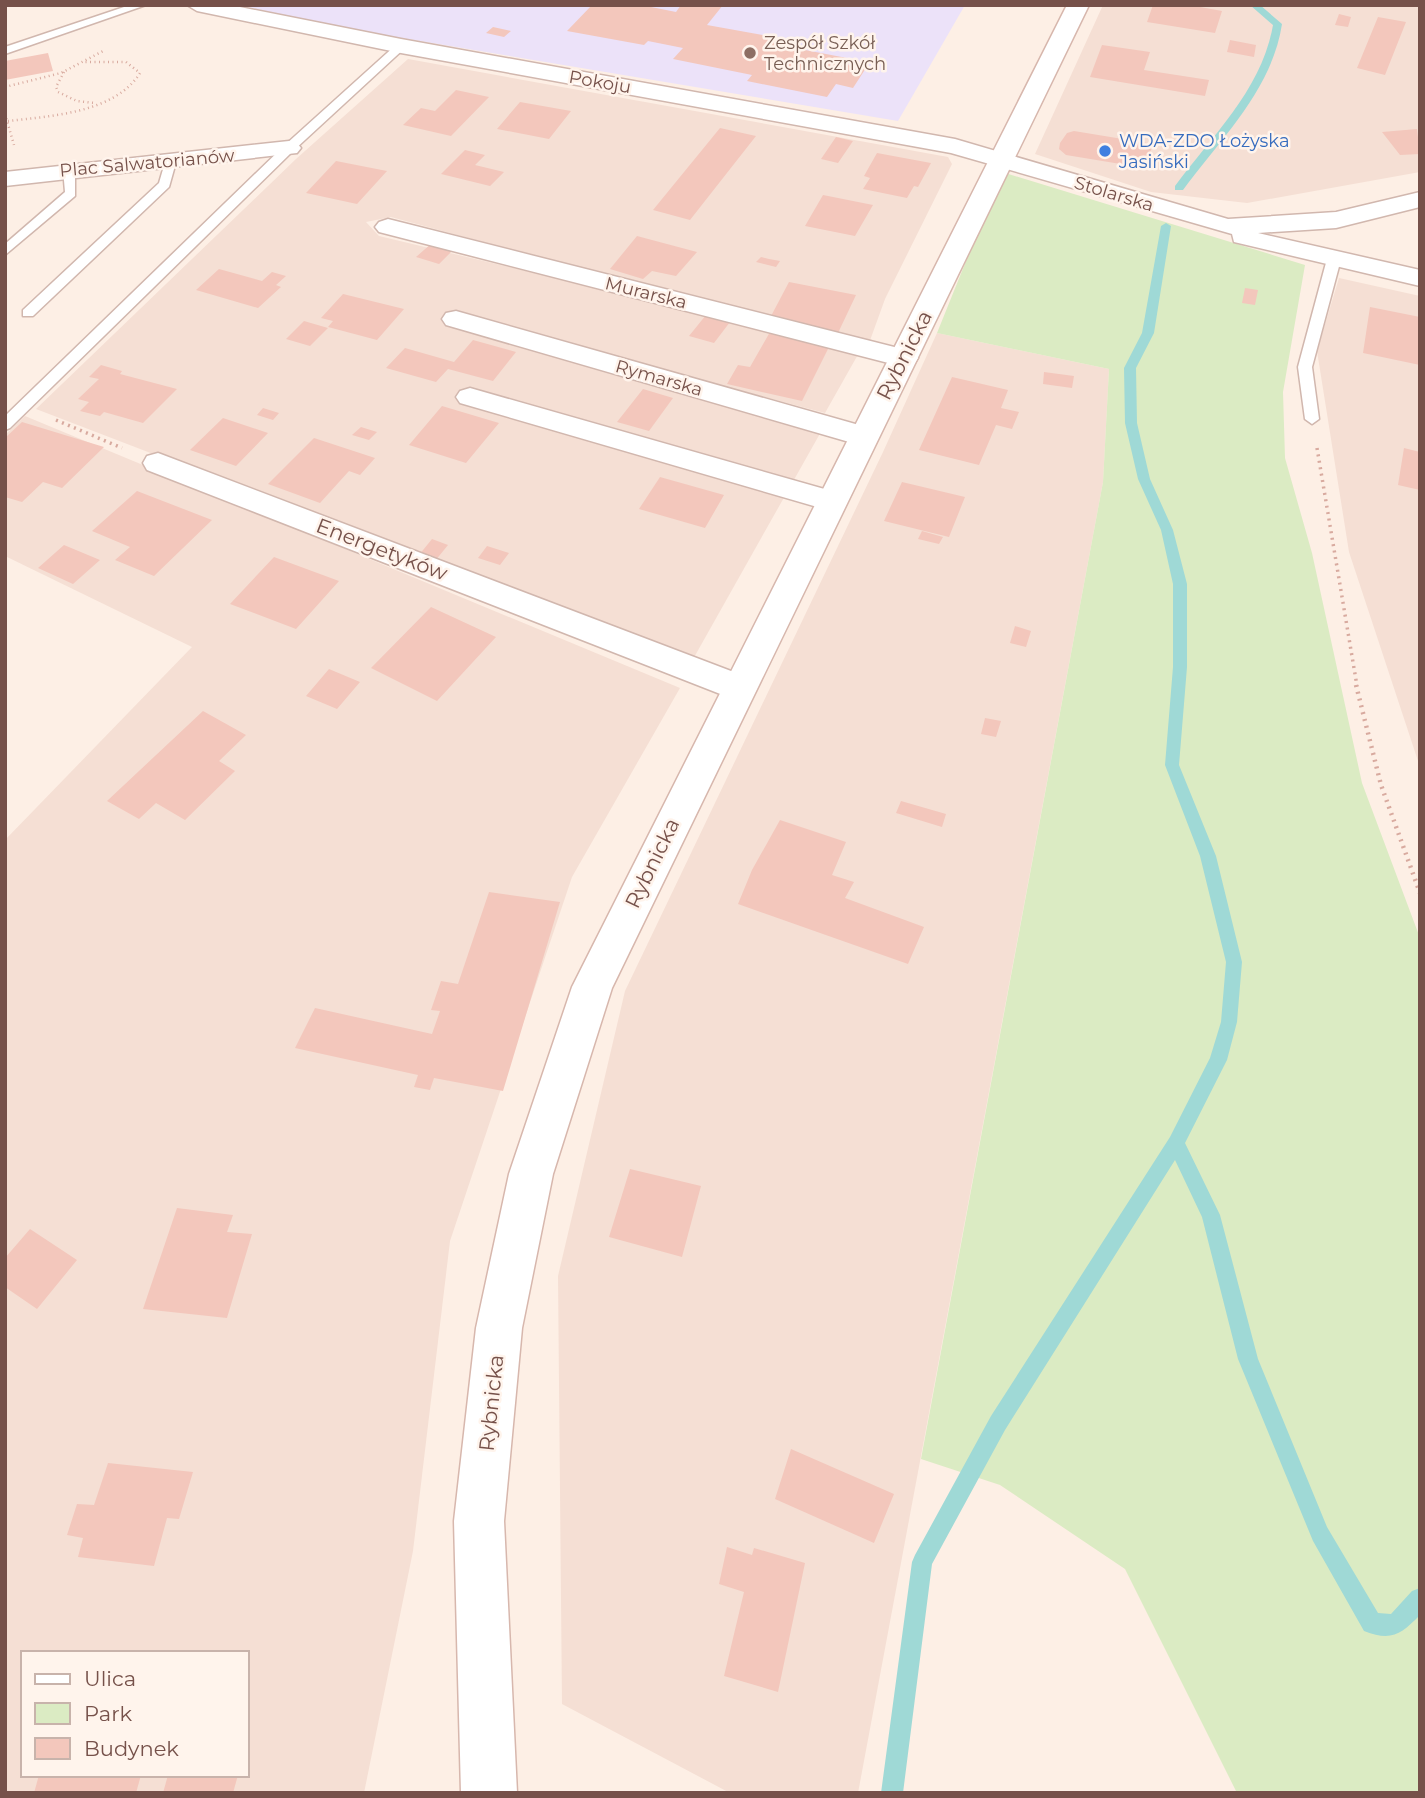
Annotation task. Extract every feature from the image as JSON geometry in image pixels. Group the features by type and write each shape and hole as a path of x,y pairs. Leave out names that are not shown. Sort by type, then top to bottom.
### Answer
{"street":[{"name":"Pokoju","path":"197,5 401,46 955,146 1002,160"},
{"name":"Rybnicka","path":"489,1793 479,1521 499,1328 530,1174 592,987 1078,5"},
{"name":"Plac Salwatorianów","path":"5,178 69,169 170,162 289,148"},
{"name":"Stolarska","path":"1002,160 1227,227 1336,220 1420,199"},
{"path":"1334,259 1343,246 1336,220"},
{"name":"Murarska","path":"388,227 904,358"},
{"name":"Stolarska","path":"1227,227 1232,234 1253,241 1420,278"},
{"name":"Rymarska","path":"456,319 863,436"},
{"path":"470,397 831,501"},
{"name":"Energetyków","path":"158,463 740,688"}],"lane":[{"path":"5,51 142,5"},
{"path":"5,425 289,148 401,46"},
{"path":"28,313 165,184 170,162"},
{"path":"5,251 71,194 69,169"},
{"path":"1312,419 1305,367 1334,259"}],"path":[{"path":"8,121 60,114 96,104 124,92 137,83 140,74 126,62 85,62"},
{"path":"64,71 56,87 58,92 77,101 96,104"},
{"path":"26,407 158,463"},
{"path":"1312,419 1363,723 1408,866 1420,893"}],"shaded area":[{"path":"239,5 965,5 898,121 348,29"},
{"path":"1103,5 1420,5 1420,172 1247,203 1151,192 1035,154"},
{"path":"408,59 948,157 952,164 885,299 868,346 391,217 366,222 379,236 860,351 825,413 451,313 822,430 692,661 36,409 296,159"},
{"path":"1339,278 1420,296 1420,767 1349,552 1317,351"},
{"path":"937,333 1109,369 1103,482 858,1793 730,1793 562,1704 558,1276 625,991 883,452"},
{"path":"25,416 680,688 572,877 450,1241 413,1551 364,1793 5,1793 5,840 192,647 5,556 5,435"}],"green space":[{"path":"1002,172 1305,265 1283,392 1285,458 1312,553 1362,783 1420,938 1420,1793 1237,1793 1125,1569 1000,1485 921,1459 1103,482 1109,369 937,333"}],"building":[{"name":"Zespół Szkół Technicznych","path":"592,5 641,5 676,12 681,5 723,5 707,25 779,38 774,44 852,59 848,65 866,68 853,88 836,84 827,97 747,81 752,75 673,59 683,48 648,41 644,45 567,31"},
{"path":"1153,5 1189,5 1222,11 1215,33 1147,22"},
{"path":"1339,14 1351,17 1348,27 1335,25"},
{"path":"1378,17 1406,22 1385,75 1357,68"},
{"path":"493,27 511,31 504,37 486,33"},
{"path":"1230,40 1256,45 1254,57 1227,52"},
{"path":"1102,45 1150,52 1144,70 1209,80 1205,96 1090,77"},
{"path":"48,53 53,71 5,80 5,61"},
{"path":"456,90 489,97 451,136 403,125 421,108 435,111"},
{"path":"520,102 571,111 549,139 497,129"},
{"path":"720,128 756,136 690,220 653,210"},
{"path":"1417,129 1420,154 1400,155 1382,132"},
{"name":"WDA-ZDO Łożyska Jasiński","path":"1074,131 1153,144 1145,168 1066,155 1059,149 1060,143 1067,133"},
{"path":"836,137 853,141 838,163 821,159"},
{"path":"465,150 485,155 475,165 504,172 490,186 441,174"},
{"path":"877,153 931,163 918,187 914,186 907,198 863,189 870,178 864,176"},
{"path":"336,161 387,171 357,204 306,193"},
{"path":"823,195 873,205 855,236 805,226"},
{"path":"637,236 697,252 676,276 652,271 643,279 610,269"},
{"path":"432,243 454,249 439,264 416,257"},
{"path":"761,257 780,261 776,267 756,262"},
{"path":"219,269 262,281 272,272 286,276 276,285 281,287 258,308 196,290"},
{"path":"789,282 856,295 838,333 770,318"},
{"path":"1245,288 1258,290 1255,305 1242,303"},
{"path":"343,294 404,309 377,340 328,327 333,321 321,318"},
{"path":"1370,307 1420,317 1420,365 1363,353"},
{"path":"706,315 730,322 714,343 689,336"},
{"path":"304,321 328,328 310,346 286,339"},
{"path":"770,332 830,345 802,401 727,384 738,365 750,367"},
{"path":"473,340 516,352 493,381 448,369 436,382 386,368 405,348 454,362"},
{"path":"101,365 122,371 120,374 177,389 143,423 104,412 100,416 80,411 89,402 78,399 99,379 89,377"},
{"path":"1044,372 1074,376 1072,388 1043,384"},
{"path":"952,377 1008,390 1001,408 1019,412 1012,429 996,425 979,465 919,450"},
{"path":"643,389 673,398 649,431 617,422"},
{"path":"442,406 499,423 466,463 409,445"},
{"path":"263,408 279,413 273,420 257,415"},
{"path":"223,418 268,433 236,466 190,450"},
{"path":"22,422 104,447 62,488 43,482 22,502 5,497 5,438"},
{"path":"361,427 377,432 369,440 352,435"},
{"path":"314,438 375,458 360,475 349,471 320,503 268,484"},
{"path":"1404,448 1420,452 1420,490 1398,485"},
{"path":"660,477 724,495 705,528 639,509"},
{"path":"902,482 965,497 949,537 884,521"},
{"path":"137,491 212,520 154,576 115,560 130,547 92,531"},
{"path":"922,531 943,537 939,544 918,539"},
{"path":"432,539 448,545 435,561 419,555"},
{"path":"64,545 100,560 73,584 38,568"},
{"path":"487,546 509,553 500,565 478,558"},
{"path":"274,557 339,581 296,629 230,604"},
{"path":"431,607 496,637 437,701 371,668"},
{"path":"1015,626 1031,631 1026,647 1010,643"},
{"path":"329,669 360,682 337,709 306,696"},
{"path":"203,711 246,735 219,761 235,771 185,820 156,803 139,819 107,801"},
{"path":"985,718 1001,721 996,737 981,734"},
{"path":"901,801 946,814 942,827 896,813"},
{"path":"780,820 846,842 832,875 854,882 845,898 924,927 908,964 738,904 752,870"},
{"path":"489,892 560,902 503,1091 434,1078 430,1090 414,1087 418,1075 295,1048 315,1008 432,1034 440,1011 431,1010 441,981 458,984"},
{"path":"630,1169 701,1186 682,1257 609,1237"},
{"path":"177,1208 233,1215 227,1232 252,1234 227,1318 143,1309"},
{"path":"30,1229 77,1260 37,1309 5,1287 5,1258"},
{"path":"791,1449 894,1494 874,1543 775,1499"},
{"path":"108,1463 193,1472 179,1519 167,1518 154,1566 78,1557 83,1538 67,1535 77,1504 94,1505"},
{"path":"727,1547 752,1555 754,1548 805,1563 778,1692 724,1676 744,1592 719,1584"},
{"path":"38,1777 140,1777 136,1793 34,1793"},
{"path":"167,1777 237,1777 233,1793 163,1793"}],"waterway":[{"path":"1179,188 1239,110 1266,67 1278,24 1254,5"},
{"path":"1166,226 1148,333 1130,368 1131,423 1144,479 1167,530 1180,584 1180,667 1172,765 1208,856 1234,962 1229,1022 1218,1060 1176,1143"},
{"path":"892,1793 922,1562 998,1423 1176,1143"},
{"path":"1176,1143 1211,1215 1248,1359 1320,1534 1372,1623 1395,1625 1420,1599"}],"place":[{"name":"Zespół Szkół Technicznych","path":"750,53"},
{"name":"WDA-ZDO Łożyska Jasiński","path":"1105,151"}]}
